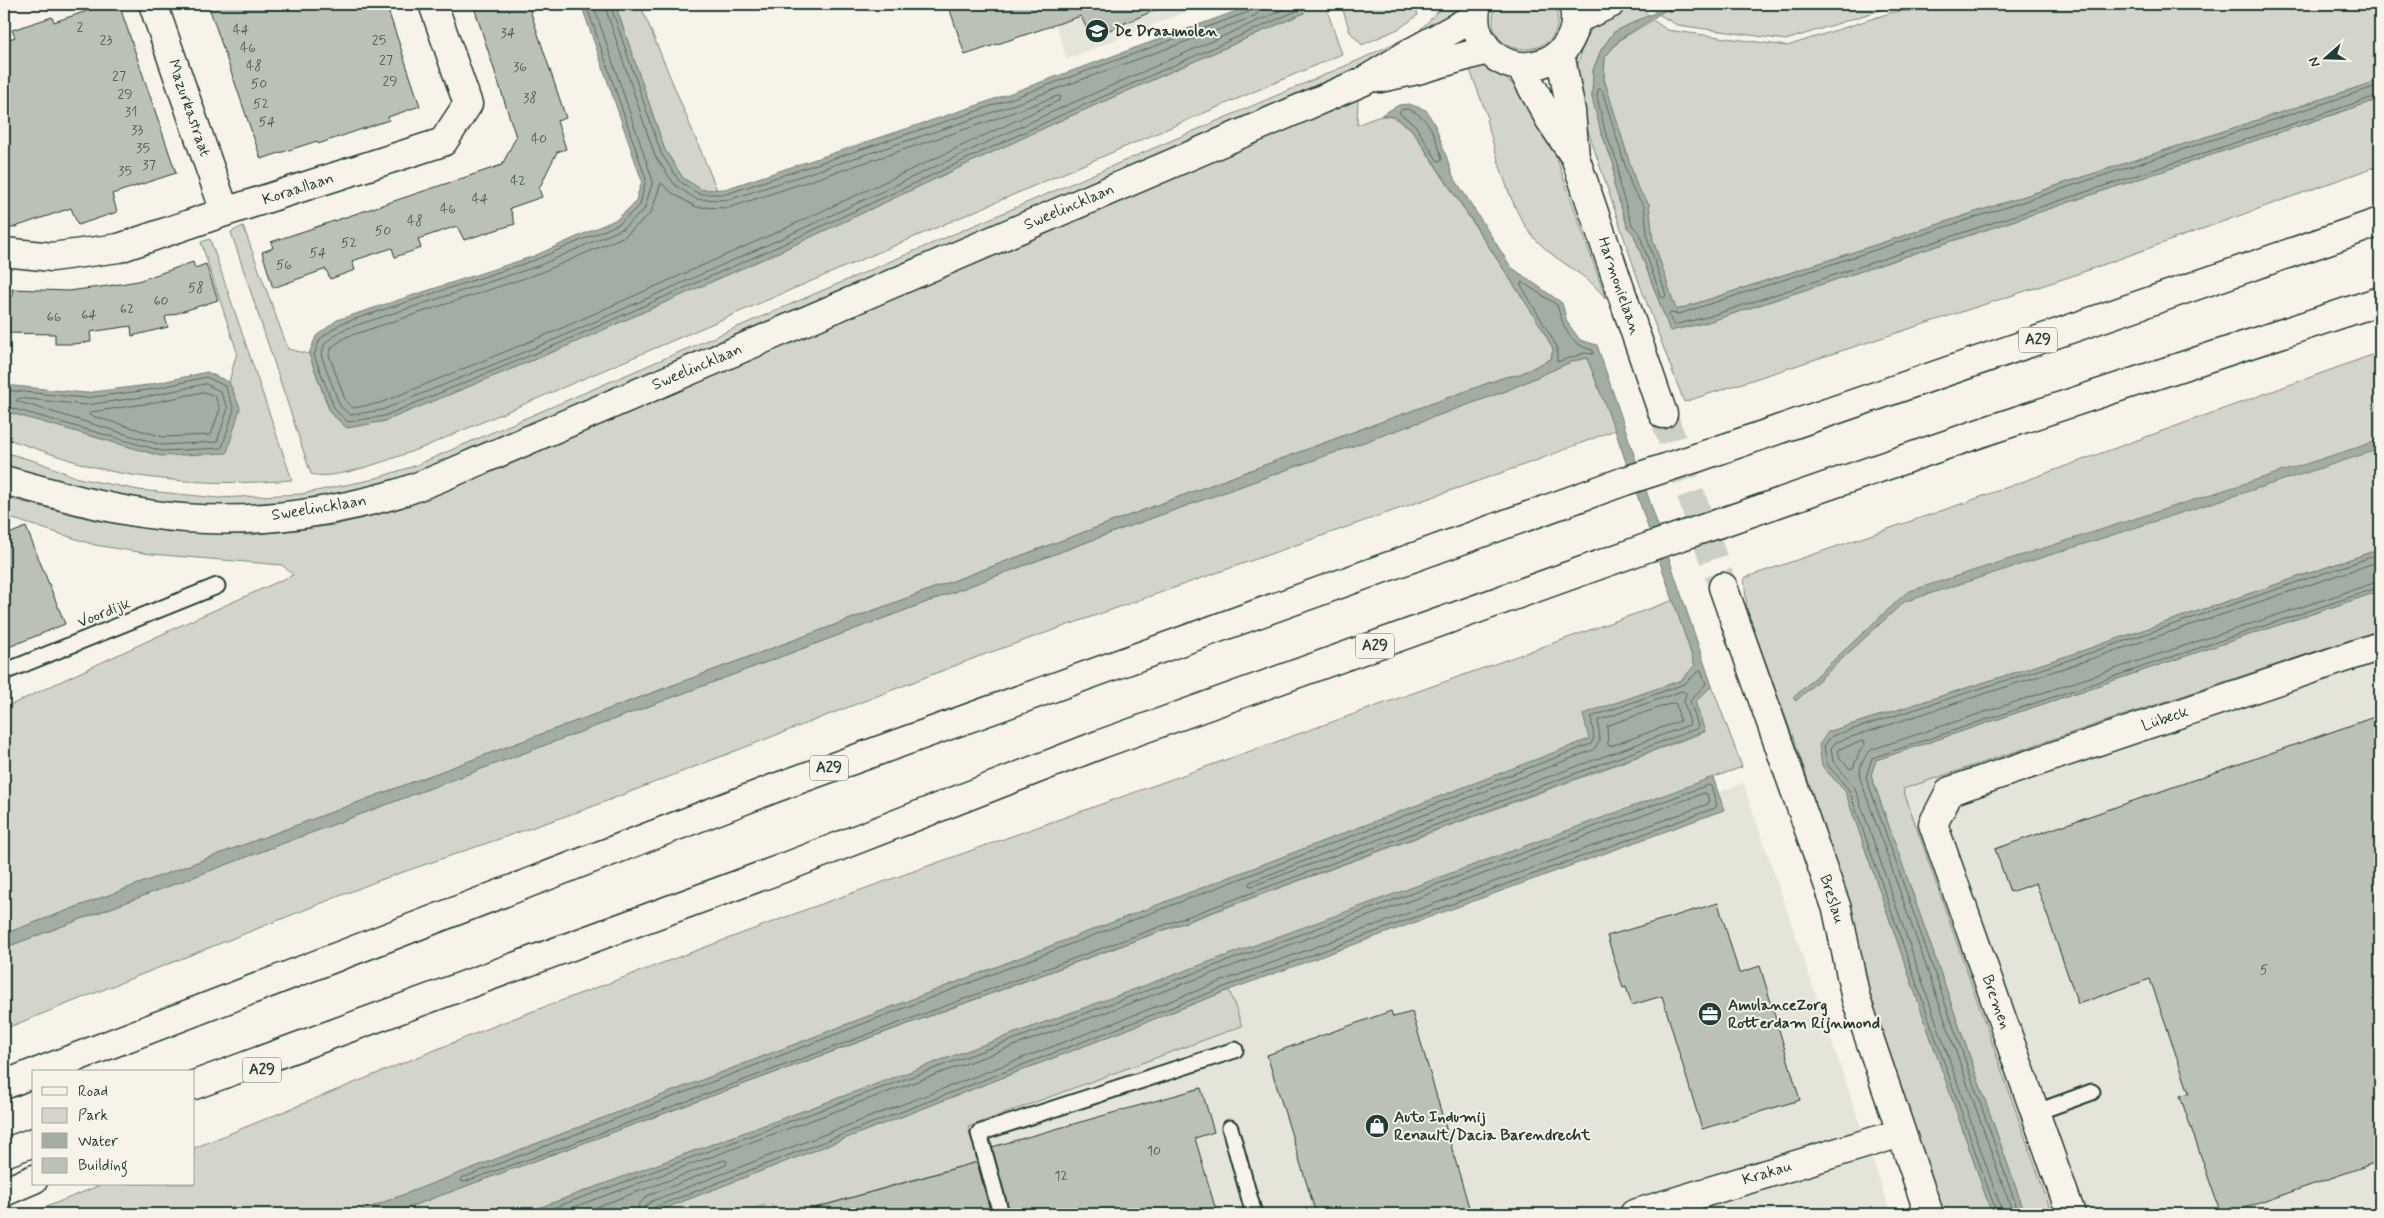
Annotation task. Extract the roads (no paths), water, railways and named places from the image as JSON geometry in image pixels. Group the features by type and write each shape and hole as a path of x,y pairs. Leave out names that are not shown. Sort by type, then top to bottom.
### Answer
{"main road":[{"name":"Mazurkastraat","path":"153,4 225,212"},
{"name":"Koraallaan","path":"4,252 52,257 120,248 443,142 468,104 433,4"},
{"path":"1476,10 1478,35 1488,50 1503,61 1521,67 1542,64 1560,53 1570,38 1574,12 1610,4"},
{"name":"Sweelincklaan","path":"4,480 64,496 148,514 237,520 288,516 341,508 394,494 498,453 1364,81 1476,10"},
{"name":"Sweelincklaan","path":"1364,81 1417,70 1488,50"},
{"name":"Harmonielaan","path":"1560,53 1571,111 1575,157 1663,414"},
{"name":"Harmonielaan","path":"1521,67 1550,120 1575,157"},
{"name":"A29","path":"43,1070 775,788 1625,482 2380,222"},
{"name":"A29","path":"195,1104 330,1036 786,867 1102,744 1649,547 2011,423 2380,300"},
{"name":"Breslau","path":"1722,587 1837,909 1856,999 1929,1214"},
{"name":"Lübeck","path":"1950,791 2380,646"},
{"name":"Bremen","path":"1950,791 1933,824 2037,1112 2071,1214"},
{"path":"195,1085 330,1036"},
{"path":"4,1085 32,1074"},
{"name":"Krakau","path":"1634,1214 1901,1133"},
{"path":"4,1153 32,1143"},
{"path":"4,1192 32,1181"}],"lane":[{"name":"Voordijk","path":"4,672 217,586"},
{"path":"1001,1214 979,1133 1235,1050"},
{"path":"2037,1112 2092,1092"},
{"path":"1230,1128 1254,1214"}],"water":[{"path":"581,4 615,4 665,150 683,178 702,190 725,189 978,105 1256,4 1301,4 1304,13 1057,122 781,251 560,349 385,421 347,428 331,413 309,354 316,336 337,320 534,256 617,219 635,203 642,181"},
{"path":"1669,8 1620,39 1605,57 1604,79 1637,187 1649,204 1653,240 1676,310 2380,80 2380,99 1708,322 1670,331 1634,235 1628,228 1614,185 1614,165 1601,132 1592,97 1593,70 1601,50 1614,32 1649,15"},
{"path":"1409,104 1426,110 1436,127 1453,176 1511,267 1562,303 1567,322 1580,340 1597,345 1712,686 1695,702 1705,731 390,1214 353,1214 1589,739 1583,714 1682,680 1695,665 1615,430 1587,358 1573,361 1506,391 1119,530 4,948 4,934 1356,431 1505,377 1518,375 1551,359 1553,349 1539,323 1412,129 1395,117 1381,115 1399,105"},
{"path":"207,372 229,382 240,408 227,453 161,456 4,411 4,385 85,393 148,385"},
{"path":"2380,440 2380,449 1904,602 1796,701 1793,698 1907,592"},
{"path":"2380,549 2380,591 1876,760 1871,775 2025,1214 1992,1214 1845,791 1822,766 1819,745 1828,732 2067,656"},
{"path":"1713,777 1724,810 1229,990 650,1214 522,1214"}],"waterway":[{"path":"1669,8 1680,4"}],"tunnel":[{"path":"1663,414 1723,587"}],"place":[{"name":"De Draaimolen","path":"1097,31"},
{"name":"AmulanceZorg Rotterdam Rijnmond","path":"1710,1014"},
{"name":"Auto Indumij Renault/Dacia Barendrecht","path":"1377,1126"}]}
